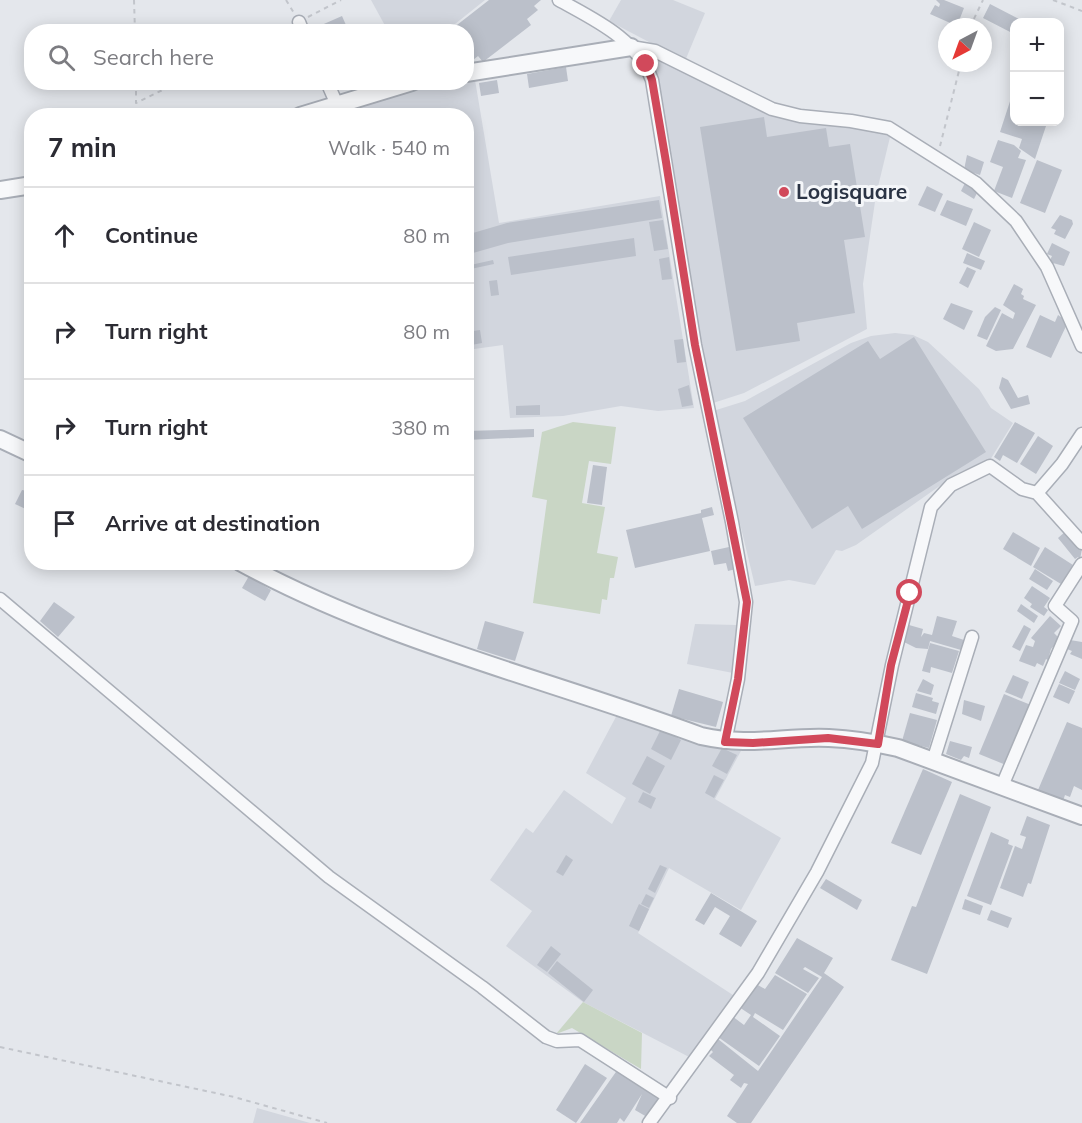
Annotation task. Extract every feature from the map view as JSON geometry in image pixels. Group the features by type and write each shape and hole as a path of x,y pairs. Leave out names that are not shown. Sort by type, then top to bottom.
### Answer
{"street":[{"path":"559,0 600,23 631,46 646,64 652,80 695,345 747,602 738,679 725,742"},
{"path":"474,72 631,46 655,51 772,109 800,116 851,121 889,128 976,183 1016,221 1047,267 1082,346"},
{"path":"331,90 339,108"},
{"path":"345,108 391,90"},
{"path":"0,190 24,186"},
{"path":"1037,493 1062,464 1082,434"},
{"path":"0,439 24,450"},
{"path":"649,1123 670,1098 758,973 786,928 873,763 891,665 931,507 951,485 990,466 1022,489 1037,493 1082,543"},
{"path":"1002,786 1072,621 1055,606 1082,564"},
{"path":"255,570 394,632 701,736 725,742 753,743 828,738 878,744 933,761 1082,816"},
{"path":"0,599 329,877 482,987 546,1037 557,1041 580,1040 670,1098"},
{"path":"933,761 972,637"}],"path":[{"path":"134,0 135,24"},
{"path":"975,18 984,0"},
{"path":"1053,0 1082,11"},
{"path":"937,158 959,72"},
{"path":"136,90 136,103 163,90"},
{"path":"0,1047 234,1097 327,1123"}],"shaded area":[{"path":"371,0 485,0 455,24 384,24"},
{"path":"621,0 673,0 705,13 685,61 609,21"},
{"path":"659,57 737,99 762,109 891,133 876,195 863,284 867,329 744,393 710,404 653,61"},
{"path":"474,80 499,223 660,196 694,408 658,411 621,406 563,416 510,418 503,345 474,349 474,108 350,108 413,90 474,90"},
{"path":"895,333 913,335 928,342 979,389 991,408 1013,423 990,460 958,473 856,545 842,551 836,550 815,585 789,580 755,586 713,411 745,401 851,343 871,336"},
{"path":"695,624 737,625 733,673 687,664"},
{"path":"618,713 742,749 715,799 781,838 741,910 669,868 638,933 736,997 693,1059 583,1002 506,946 532,911 490,880 526,828 533,833 564,790 612,824 626,798 586,773"},
{"path":"257,1108 310,1123 253,1123"}],"green space":[{"path":"573,422 616,427 611,464 589,461 582,503 605,507 597,553 618,557 614,578 610,578 607,600 602,599 600,614 533,603 547,500 532,497 542,432"},
{"path":"583,1002 642,1033 641,1069 572,1028 556,1034"}],"building":[{"path":"489,0 541,0 534,6 538,10 527,19 531,25 483,62 478,56 474,59 474,24 458,24"},
{"path":"936,0 944,0 964,8 960,18 939,18 930,14 935,5 939,7 940,4"},
{"path":"990,4 1017,18 1010,18 1010,32 992,23 992,18 983,18"},
{"path":"342,16 346,24 324,24"},
{"path":"566,67 568,81 529,88 527,74"},
{"path":"497,80 499,93 481,96 479,83"},
{"path":"1010,101 1010,126 1046,126 1035,159 1019,148 1022,139 1000,132"},
{"name":"Logisquare","path":"764,117 767,137 826,128 829,147 850,144 865,237 844,240 855,313 797,323 800,341 736,351 700,127"},
{"path":"998,140 1014,145 1021,151 1018,158 1026,160 1012,198 994,191 1003,167 990,162"},
{"path":"967,155 984,162 980,175 964,170"},
{"path":"1037,160 1062,170 1045,213 1020,203"},
{"path":"965,183 978,191 974,199 961,191"},
{"path":"927,186 943,194 935,212 918,205"},
{"path":"659,200 662,218 508,243 474,253 474,233 507,223"},
{"path":"947,200 973,209 966,226 940,215"},
{"path":"1060,215 1072,220 1073,224 1065,239 1054,234 1056,230 1051,228"},
{"path":"663,220 668,249 654,251 649,222"},
{"path":"974,222 991,230 979,257 962,249"},
{"path":"634,238 636,256 511,275 508,257"},
{"path":"1052,243 1070,252 1064,266 1049,262 1052,256 1047,254"},
{"path":"967,253 985,261 981,270 963,263"},
{"path":"669,257 672,279 662,280 659,259"},
{"path":"493,260 494,264 474,268 474,264"},
{"path":"967,267 976,271 968,288 959,283"},
{"path":"497,280 499,295 491,296 489,281"},
{"path":"1014,284 1023,289 1021,294 1024,296 1023,299 1036,305 1013,349 996,351 986,346 1002,313 1013,319 1015,313 1003,305"},
{"path":"951,303 973,311 964,330 943,319"},
{"path":"995,307 1001,310 987,340 977,336 985,317"},
{"path":"1040,315 1055,322 1058,315 1068,322 1051,358 1026,347"},
{"path":"480,330 482,343 474,344 474,331"},
{"path":"914,337 986,452 862,529 848,506 812,529 743,418 868,341 880,359"},
{"path":"683,339 686,362 677,363 674,340"},
{"path":"1002,377 1008,380 1018,398 1028,395 1030,404 1011,409 999,388"},
{"path":"689,385 693,405 682,407 678,389"},
{"path":"540,405 540,415 516,415 516,406"},
{"path":"1015,422 1035,433 1017,463 1003,455 1000,461 994,457"},
{"path":"534,429 534,437 474,440 474,431"},
{"path":"1038,436 1053,446 1036,474 1020,464"},
{"path":"593,465 607,467 602,505 587,503"},
{"path":"22,490 24,490 24,508 15,504"},
{"path":"712,507 714,515 702,518 710,551 635,568 626,530 701,513 701,510"},
{"path":"1066,531 1082,549 1080,559 1078,557 1075,559 1058,538"},
{"path":"1013,532 1040,548 1031,566 1003,549"},
{"path":"729,547 736,569 728,571 726,563 714,565 711,551"},
{"path":"1045,547 1073,565 1061,584 1033,567"},
{"path":"1035,569 1053,581 1047,590 1029,579"},
{"path":"249,576 271,590 265,601 242,588"},
{"path":"1032,586 1050,598 1044,607 1048,610 1044,616 1030,607 1032,604 1024,598"},
{"path":"54,602 75,617 58,637 40,621"},
{"path":"1021,604 1038,616 1034,623 1017,611"},
{"path":"937,616 957,621 952,636 964,640 961,650 930,641 928,649 916,648 904,642 909,625 923,629 921,637 924,633 932,635"},
{"path":"1050,616 1061,626 1054,633 1060,639 1051,649 1048,660 1046,659 1043,666 1037,663 1035,667 1019,661 1026,645 1033,647 1035,641 1031,638"},
{"path":"485,621 524,632 515,661 477,649"},
{"path":"1024,625 1031,629 1020,651 1012,647"},
{"path":"1070,640 1082,642 1082,659 1070,654 1072,651 1067,649"},
{"path":"930,643 959,651 952,673 931,667 930,673 922,671"},
{"path":"1065,671 1080,679 1075,690 1059,683"},
{"path":"1013,675 1029,682 1022,699 1005,692"},
{"path":"923,679 934,685 931,695 917,691"},
{"path":"1059,684 1075,691 1069,704 1053,697"},
{"path":"679,689 723,702 716,727 671,716"},
{"path":"916,693 933,698 932,701 939,703 936,714 912,707"},
{"path":"1004,694 1031,705 1006,765 979,754"},
{"path":"964,700 985,706 981,721 962,714"},
{"path":"910,713 937,720 929,748 902,741"},
{"path":"1067,722 1082,728 1082,790 1074,786 1070,797 1065,795 1063,801 1038,790"},
{"path":"661,729 681,740 671,760 651,749"},
{"path":"950,741 972,747 969,758 964,756 961,760 946,754"},
{"path":"722,748 737,755 727,774 712,766"},
{"path":"647,756 665,766 650,794 632,784"},
{"path":"923,769 952,782 921,855 891,843"},
{"path":"714,775 724,780 714,798 705,793"},
{"path":"643,792 656,798 651,809 638,802"},
{"path":"960,794 991,807 927,974 891,960 912,906 916,907"},
{"path":"1027,816 1050,825 1031,884 1028,883 1023,897 1000,888 1015,846 1022,849 1026,837 1020,835"},
{"path":"991,832 1009,840 1008,844 1013,846 991,905 967,896"},
{"path":"566,855 573,860 563,876 556,872"},
{"path":"660,865 667,868 655,893 648,889"},
{"path":"826,879 862,900 857,910 820,888"},
{"path":"711,893 757,921 741,947 719,934 730,916 715,907 704,925 695,920"},
{"path":"646,894 654,898 649,908 641,904"},
{"path":"965,899 983,906 980,915 962,909"},
{"path":"639,904 649,909 639,931 629,926"},
{"path":"991,910 1012,918 1008,928 987,920"},
{"path":"797,938 833,958 824,973 844,987 751,1123 737,1123 727,1116 748,1084 744,1083 741,1088 730,1080 734,1075 709,1056 713,1052 710,1049 718,1039 758,1071 822,977 805,967 803,969 819,978 808,993 775,973"},
{"path":"551,946 561,954 547,972 537,965"},
{"path":"557,961 593,990 584,1002 548,973"},
{"path":"775,975 807,994 783,1030 755,1013 753,1017 780,1036 759,1066 718,1037 732,1016 744,1025 751,1015 739,1007 756,984 765,989"},
{"path":"585,1064 607,1078 576,1123 556,1110"},
{"path":"618,1069 659,1099 647,1117 635,1110 642,1094 624,1122 620,1118 617,1123 580,1123"}],"place":[{"name":"Logisquare","path":"784,192"}],"route":[{"path":"646,64 652,80 695,345 747,602 738,679 725,742 753,743 828,738 878,744 891,665 910,593"}]}
